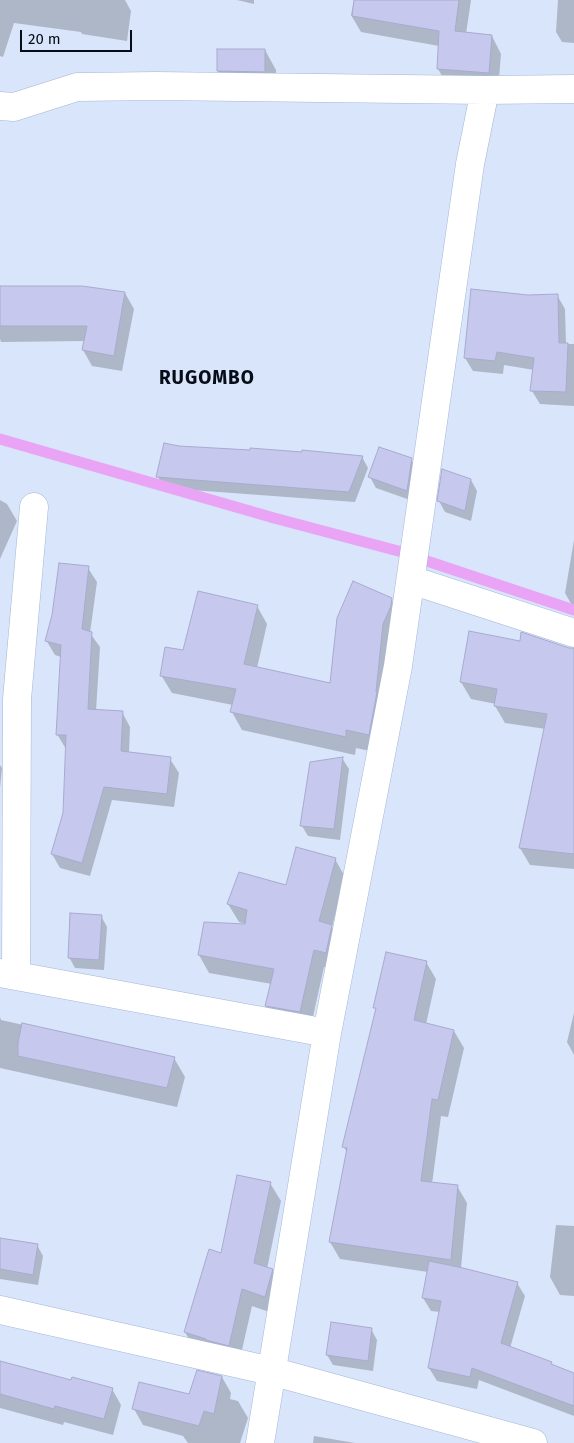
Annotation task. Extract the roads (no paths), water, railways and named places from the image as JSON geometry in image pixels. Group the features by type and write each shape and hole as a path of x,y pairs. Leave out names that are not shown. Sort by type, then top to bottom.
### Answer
{"street":[{"path":"0,106 14,107 77,86 484,90 574,88"},
{"path":"260,1443 327,1033 398,666 470,164 484,90"},
{"path":"34,507 17,699 8,974 327,1033"},
{"path":"411,580 574,633"},
{"path":"0,1310 271,1371 533,1443"}],"waterway":[{"path":"0,439 274,518 402,552"},
{"path":"427,561 574,610"}],"district":[{"name":"RUGOMBO","path":"207,379"}]}
